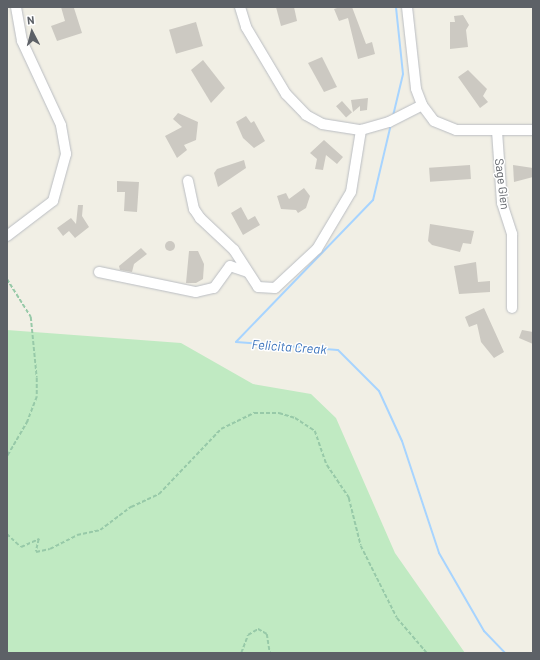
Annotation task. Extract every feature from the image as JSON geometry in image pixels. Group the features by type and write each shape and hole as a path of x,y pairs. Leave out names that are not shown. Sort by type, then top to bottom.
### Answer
{"street":[{"path":"7,236 52,201 63,171 66,154 61,125 22,41 16,7"},
{"path":"240,7 246,28 272,71 306,115 322,124 361,130 389,122 422,105"},
{"path":"407,7 416,90 422,105 434,121 456,130 533,130"},
{"path":"188,181 194,209 234,250 258,287 275,288 317,249 351,192 361,130"},
{"name":"Sage Glen","path":"497,131 502,202 512,234 512,308"},
{"path":"99,272 196,292 214,288 230,266 249,273"}],"path":[{"path":"7,279 31,317 37,378 37,397 28,421 7,457"},
{"path":"7,534 21,547 39,539 36,552 50,549 77,535 100,530 131,507 159,494 221,429 254,413 279,413 295,418 315,431 327,465 348,498 361,546 397,618 427,653"},
{"path":"241,653 248,635 258,629 267,634 270,653"}],"green space":[{"path":"7,330 181,343 253,384 311,394 336,418 395,553 465,653 7,653"}],"building":[{"path":"61,7 74,8 82,33 57,41 51,26 65,21"},
{"path":"276,7 294,7 297,21 281,26"},
{"path":"340,7 352,7 366,44 372,42 375,54 358,59 348,18 339,21 334,9"},
{"path":"463,15 469,25 466,30 468,47 450,49 450,22 455,22 454,16"},
{"path":"196,22 203,46 176,54 169,30"},
{"path":"322,57 337,87 324,92 308,63"},
{"path":"203,60 225,88 211,103 191,70"},
{"path":"468,70 487,89 483,96 488,102 480,108 458,77"},
{"path":"368,98 367,110 360,111 360,106 353,112 351,100"},
{"path":"342,101 352,112 346,118 336,106"},
{"path":"178,113 198,122 196,140 184,145 187,150 177,158 165,136 182,127 173,119"},
{"path":"246,116 251,123 254,121 265,141 254,148 243,138 236,122"},
{"path":"324,140 343,157 337,164 326,155 323,170 315,169 317,159 310,153"},
{"path":"244,160 246,168 218,187 214,173 217,169"},
{"path":"470,165 471,179 430,182 429,168"},
{"path":"513,165 533,168 533,177 514,182"},
{"path":"117,181 139,182 137,212 124,211 125,192 117,192"},
{"path":"304,188 310,196 306,208 298,213 296,210 281,209 277,196 286,193 289,199"},
{"path":"78,205 83,205 82,216 89,227 75,238 69,231 63,236 57,228 71,218 76,224"},
{"path":"241,207 248,220 255,216 260,225 243,235 231,213"},
{"path":"430,224 474,231 471,244 463,243 460,252 432,245 428,241"},
{"path":"168,241 172,241 174,242 174,250 168,251 165,248 165,244"},
{"path":"141,248 147,254 134,264 132,272 120,270 119,266"},
{"path":"189,251 198,251 204,264 203,279 196,283 186,283"},
{"path":"476,262 478,282 490,281 490,292 459,294 454,266"},
{"path":"484,308 504,352 494,358 481,342 477,324 469,327 465,317"},
{"path":"522,330 533,332 533,344 519,338"}],"waterway":[{"name":"Felicita Creak","path":"393,116 403,74 396,7"},
{"name":"Felicita Creak","path":"391,124 373,200 236,342 338,350 379,391 402,441 439,553 484,631 505,653"}]}
